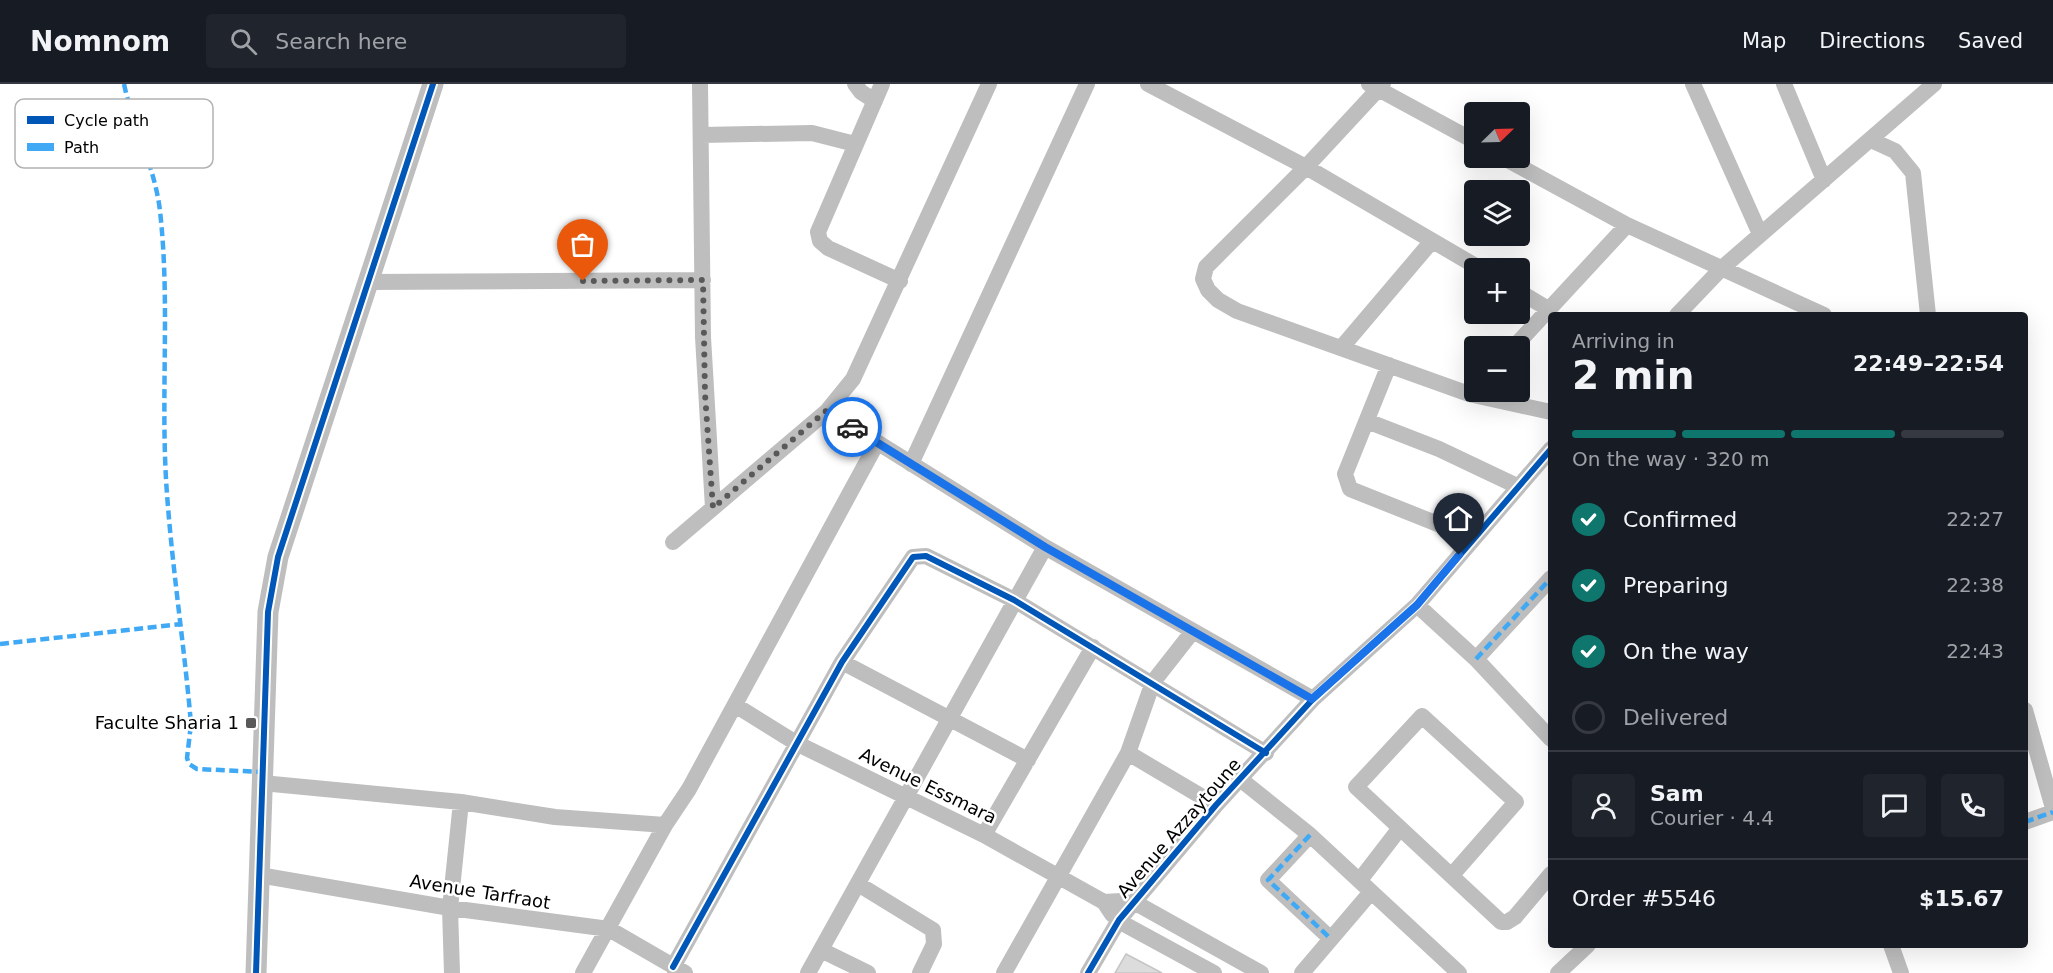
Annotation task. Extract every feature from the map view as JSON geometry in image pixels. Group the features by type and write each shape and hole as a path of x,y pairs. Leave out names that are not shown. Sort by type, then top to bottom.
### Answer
{"street":[{"path":"256,973 268,612 272,582 278,557 433,84"},
{"path":"700,84 705,394 713,508"},
{"path":"855,84 867,97 875,101"},
{"path":"882,84 820,223 818,236 828,248 900,280"},
{"path":"673,542 844,393 857,373 989,84"},
{"path":"912,464 1087,84"},
{"path":"1148,84 1306,167 1464,259"},
{"path":"1693,84 1760,234"},
{"path":"1784,84 1824,180"},
{"path":"1680,312 1722,268 1934,84"},
{"path":"1464,135 1377,86 1306,167 1206,267 1203,279 1208,290 1218,300 1237,311 1389,365 1464,388"},
{"path":"701,135 812,133 827,134 855,144"},
{"path":"1870,140 1895,152 1913,173 1928,312"},
{"path":"1522,168 1627,225 1817,312"},
{"path":"1530,298 1550,310 1627,225"},
{"path":"1342,347 1432,241"},
{"path":"367,282 703,280"},
{"path":"1525,336 1548,312"},
{"path":"1389,365 1345,474 1350,489 1473,538"},
{"path":"1513,402 1548,411"},
{"path":"826,411 1045,547 1312,699"},
{"path":"1368,421 1439,449 1517,486"},
{"path":"583,973 665,825 689,789 877,443"},
{"name":"Avenue Azzaytoune","path":"1088,973 1119,920 1216,805 1266,753 1312,699 1417,605 1548,452"},
{"path":"808,973 1045,547"},
{"path":"679,970 796,743 842,662 910,560 916,556 926,556 1014,600 1266,753"},
{"path":"1476,659 1548,581"},
{"path":"1417,605 1476,659 1548,736"},
{"path":"1004,973 1056,877 1128,753 1152,682 1193,631"},
{"path":"984,835 1093,646"},
{"path":"842,662 1028,760"},
{"name":"Avenue Essmara","path":"735,705 796,743 984,835 1104,902 1119,920 1204,971"},
{"path":"1452,875 1516,802 1422,716 1356,787 1503,923 1518,913 1548,878"},
{"path":"2028,821 2053,810 2030,747"},
{"path":"1128,753 1216,805"},
{"path":"1240,779 1310,835 1459,973"},
{"path":"262,783 461,802 555,817 665,825"},
{"path":"452,973 450,908 461,802"},
{"path":"1302,973 1330,939 1400,828"},
{"path":"1310,835 1268,880 1330,939"},
{"name":"Avenue Tarfraot","path":"259,875 450,908 609,929 679,970"},
{"path":"858,884 933,930 934,944 920,973"},
{"name":"Avenue Essmara","path":"1104,902 1132,903 1261,973"},
{"path":"1558,973 1585,948"},
{"path":"1892,948 1901,973"},
{"path":"821,950 868,973"}],"building":[{"path":"1126,954 1162,973 1115,973"}],"marked path":[{"path":"124,84 128,99"},
{"path":"151,168 160,211 163,244 166,479 191,724 187,758 189,764 197,769 262,772"},
{"path":"1476,659 1548,581"},
{"path":"0,644 182,624"},
{"path":"2028,821 2053,812"},
{"path":"1310,835 1268,880 1331,939"}],"cycle path":[{"path":"256,973 268,612 278,557 433,84"},
{"path":"1088,973 1119,920 1216,805 1313,699 1417,605 1548,452"},
{"path":"673,967 842,662 913,557 926,556 1014,600 1266,753"}],"way so far":[{"path":"583,281 703,280 705,394 713,508 826,411 852,427"}],"place":[{"name":"Faculte Sharia 1","path":"251,723"}],"route":[{"path":"852,427 1045,547 1312,699 1417,605 1459,555"}]}
